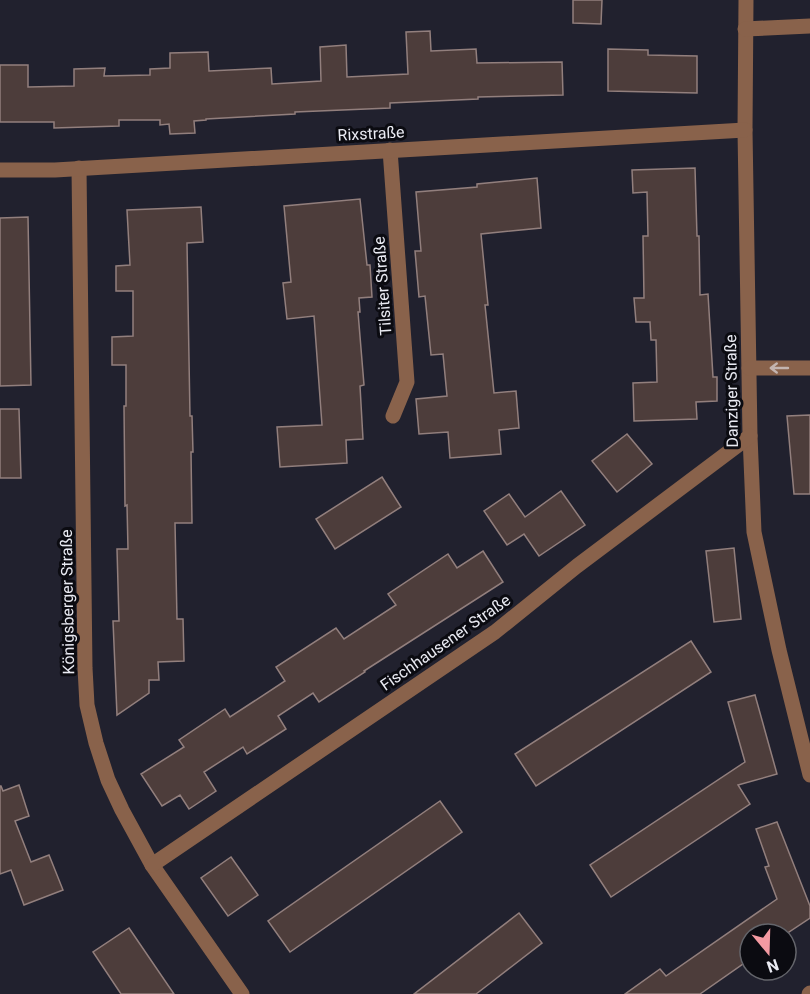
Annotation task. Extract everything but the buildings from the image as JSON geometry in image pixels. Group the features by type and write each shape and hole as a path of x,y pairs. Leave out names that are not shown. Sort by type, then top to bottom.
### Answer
{"street":[{"name":"Danziger Straße","path":"746,0 748,368 754,532 778,650 810,775"},
{"path":"745,29 810,26"},
{"name":"Rixstraße","path":"0,170 55,170 745,130"},
{"name":"Tilsiter Straße","path":"390,150 407,382 393,416"},
{"name":"Königsberger Straße","path":"79,168 87,705 108,780 122,810 152,865 242,994"},
{"path":"748,368 810,368"},
{"name":"Fischhausener Straße","path":"152,865 495,632 577,566 750,436"}]}
